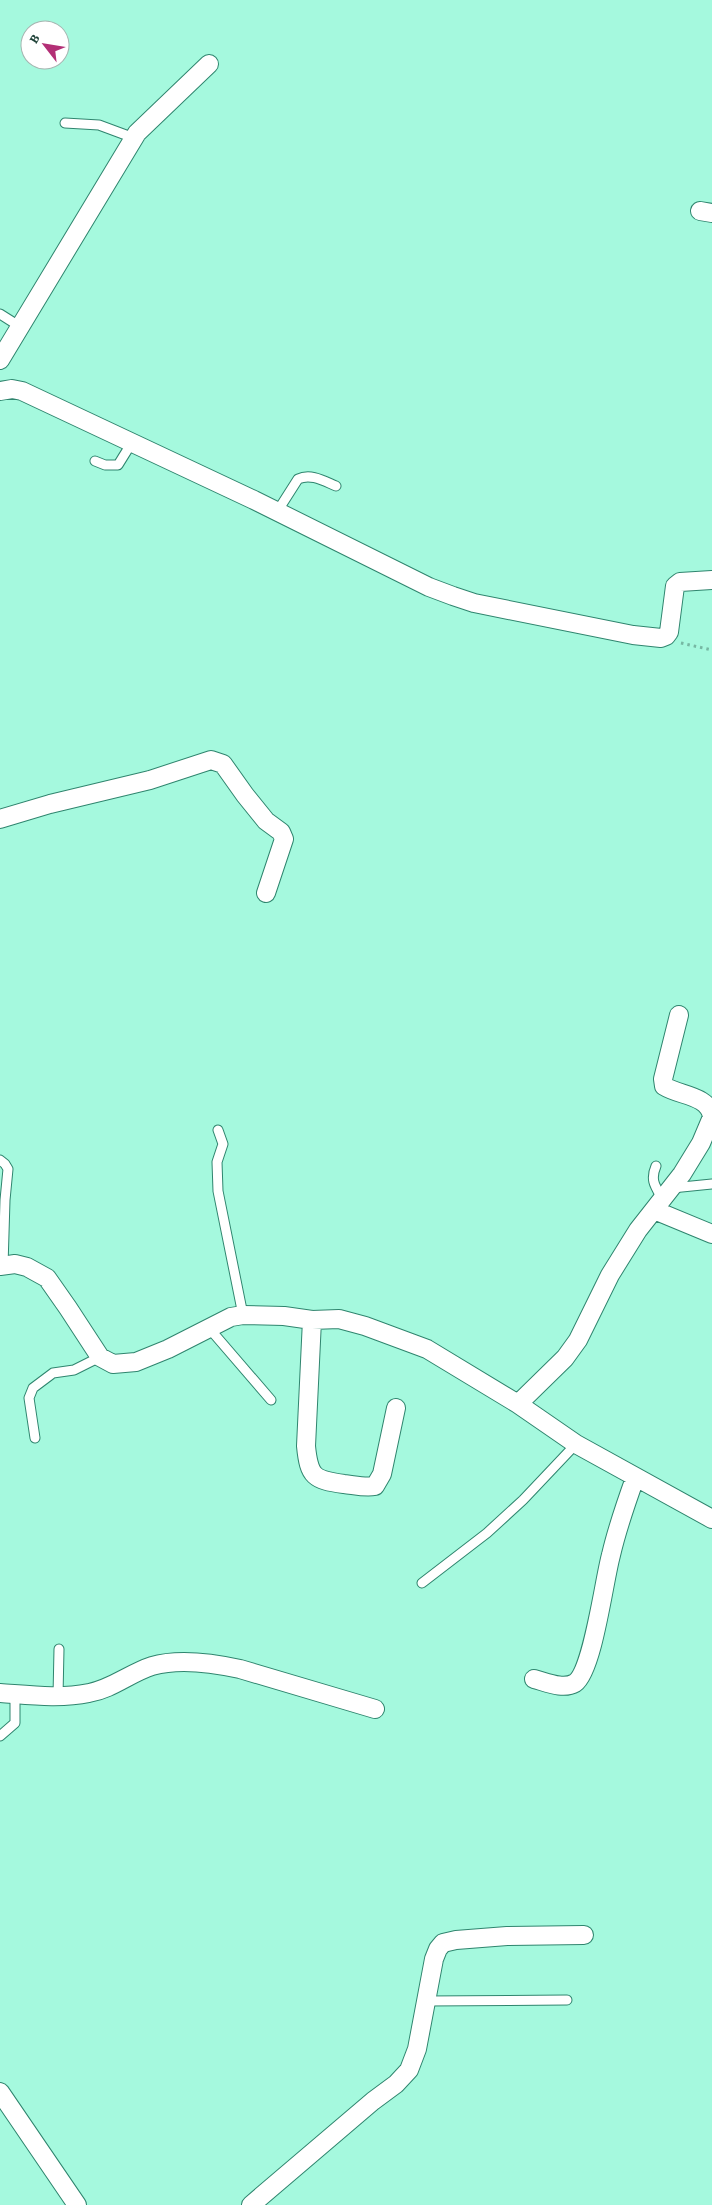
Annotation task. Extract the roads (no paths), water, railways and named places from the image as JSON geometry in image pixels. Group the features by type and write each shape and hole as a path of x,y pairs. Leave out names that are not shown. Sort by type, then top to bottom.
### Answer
{"street":[{"path":"0,360 134,138 156,113 209,64"},
{"path":"0,391 12,389 22,391 277,512 429,587 474,603 661,638 669,632 675,586 680,582 712,580"},
{"path":"0,819 50,804 150,780 204,762 216,761 223,764 266,821 281,832 284,839 266,893"},
{"path":"518,1404 566,1358 578,1340 610,1275 638,1230 682,1174 701,1143 712,1116 711,1109 705,1102 664,1086 663,1079 679,1015"},
{"path":"661,1199 712,1234"},
{"path":"1,1266 15,1264 27,1267 47,1278 100,1358 113,1364 136,1362 232,1317 243,1315 284,1316 312,1320 338,1319 427,1349 518,1404 576,1444 712,1519"},
{"path":"312,1320 306,1446 307,1465 317,1478 326,1482 368,1487 375,1486 382,1474 396,1408"},
{"path":"534,1679 566,1687 576,1682 583,1671 599,1620 604,1580 611,1554 636,1478"},
{"path":"7,1693 58,1696 89,1693 115,1684 153,1666 176,1662 218,1664 240,1669 375,1709"},
{"path":"251,2205 373,2101 396,2084 409,2070 417,2049 434,1959 438,1949 443,1944 456,1940 507,1936 584,1935"},
{"path":"0,2092 77,2205"}],"lane":[{"path":"65,122 99,125 134,138"},
{"path":"0,314 20,326"},
{"path":"95,461 105,465 118,465 131,444"},
{"path":"277,512 298,479 309,476 336,486"},
{"path":"218,1130 223,1144 217,1162 218,1192 243,1315"},
{"path":"0,1160 8,1169 1,1266"},
{"path":"656,1166 652,1176 661,1199 712,1184"},
{"path":"209,1328 271,1400"},
{"path":"35,1438 29,1398 33,1388 52,1373 74,1370 100,1358"},
{"path":"422,1583 487,1533 523,1500 576,1444"},
{"path":"58,1696 59,1649"},
{"path":"0,1736 15,1723 7,1693"},
{"path":"426,2001 568,2000"}]}
